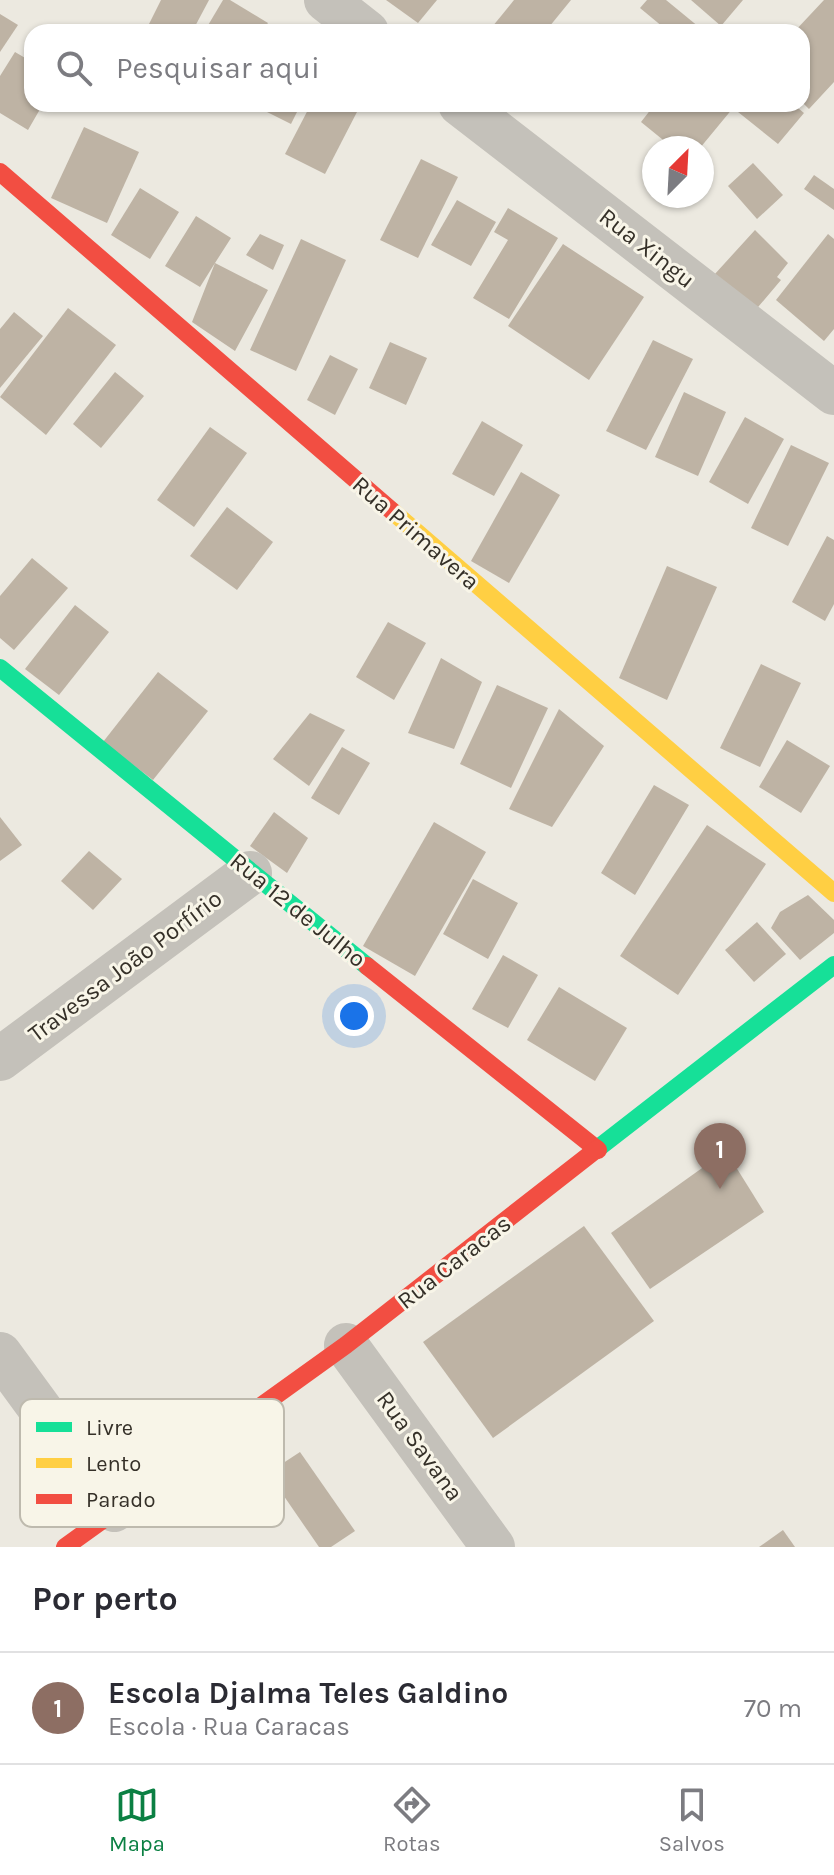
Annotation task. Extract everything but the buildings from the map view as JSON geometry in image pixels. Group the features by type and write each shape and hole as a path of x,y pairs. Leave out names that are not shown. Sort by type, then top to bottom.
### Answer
{"street":[{"path":"326,0 357,24"},
{"name":"Rua Xingu","path":"470,112 834,393"},
{"name":"Rua Primavera","path":"0,172 834,893"},
{"name":"Rua 12 de Julho","path":"0,668 250,873 598,1150"},
{"name":"Travessa João Porfírio","path":"0,1059 250,873"},
{"name":"Rua Caracas","path":"270,1399 346,1345 834,965"},
{"name":"Rua Savana","path":"346,1345 493,1547"},
{"path":"0,1354 33,1399"},
{"name":"Rua Caracas","path":"65,1547 91,1527"}],"traffic: fast":[{"path":"0,668 367,966"},
{"path":"597,1149 834,965"}],"traffic: slow":[{"path":"392,511 834,893"}],"traffic: jam":[{"path":"0,172 392,511"},
{"path":"367,966 598,1150"},
{"path":"271,1399 346,1345 597,1149"},
{"path":"65,1547 93,1527"}],"place":[{"name":"Escola Djalma Teles Galdino","path":"720,1189"}]}
